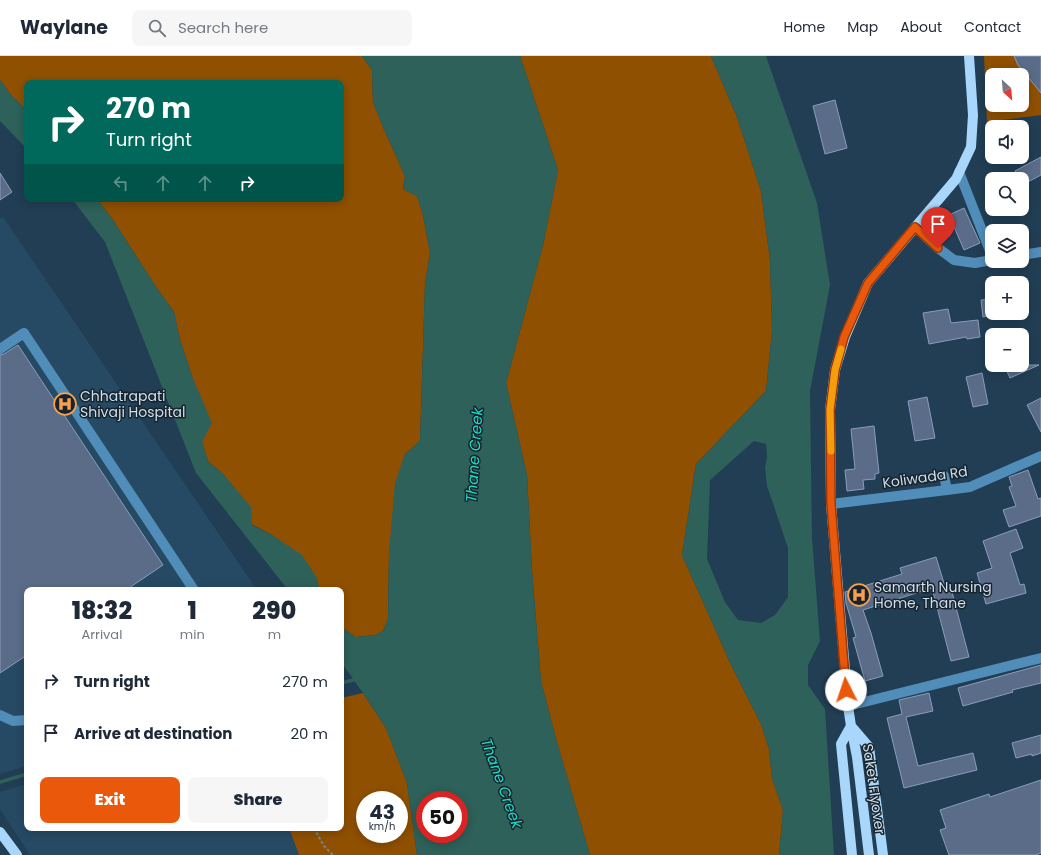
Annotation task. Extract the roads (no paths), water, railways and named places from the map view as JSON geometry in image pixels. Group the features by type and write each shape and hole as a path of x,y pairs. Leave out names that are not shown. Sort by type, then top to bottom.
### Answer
{"main road":[{"name":"Saket Flyover","path":"869,855 857,757 848,706 831,504 830,410 835,370 844,337 868,283 956,179 971,147 973,115 969,56"},
{"path":"852,855 841,744 851,726 869,747 883,855"},
{"path":"0,832 17,855"}],"street":[{"path":"959,172 985,238"},
{"path":"915,227 954,260 975,263 985,261"},
{"path":"1029,254 1041,252"},
{"path":"0,349 24,333 192,587"},
{"name":"Koliwada Rd","path":"831,504 970,486 1041,456"},
{"path":"944,476 947,490"},
{"path":"848,706 1041,658"},
{"path":"0,715 13,721 24,720"}],"water":[{"name":"Thane Creek","path":"362,56 520,56 558,170 543,245 506,383 527,475 532,571 541,681 556,739 590,855 417,855 407,783 386,728 344,666 344,629 356,637 375,635 383,631 388,619 389,552 395,483 405,454 420,441 425,284 430,253 423,215 417,196 403,189 405,176 373,102 372,70"},
{"path":"711,56 766,56 817,203 830,285 810,391 812,538 820,641 808,665 808,685 825,709 834,855 779,855 783,810 772,778 769,749 761,724 732,667 682,555 696,464 766,391 772,331 770,260 761,191 737,117","holes":["754,441 766,444 767,456 765,468 767,486 788,548 788,597 775,615 761,623 738,620 725,602 707,559 710,480"]},
{"path":"0,80 11,95 24,108 24,146 0,121"},
{"path":"74,202 99,202 113,220 174,312 180,340 192,376 212,423 202,442 208,461 224,475 251,507 252,525 272,535 302,555 317,578 318,587 286,587 196,473 105,242"}],"waterway":[{"path":"344,682 357,679"},
{"path":"0,782 24,775"}],"place":[{"name":"Chhatrapati Shivaji Hospital","path":"65,404"},
{"name":"Samarth Nursing Home, Thane","path":"859,595"}]}
